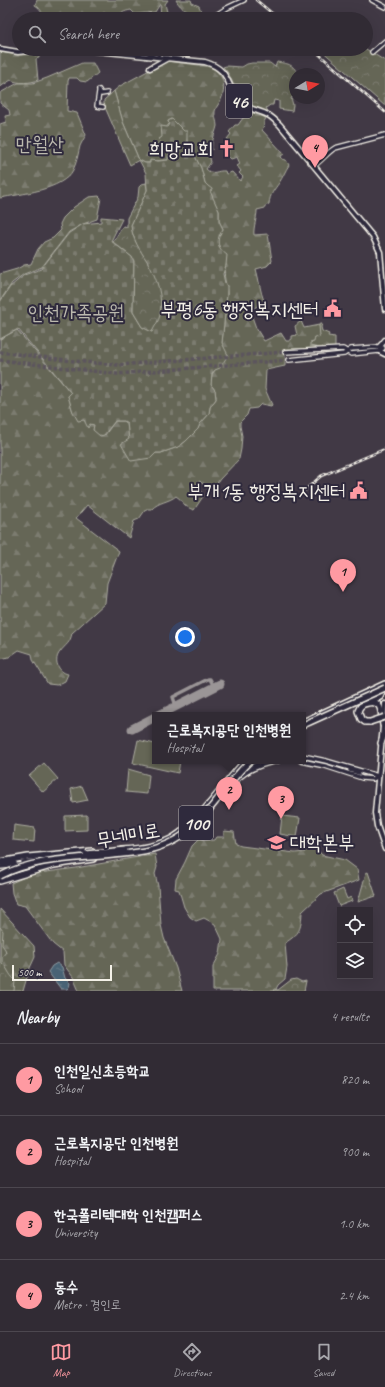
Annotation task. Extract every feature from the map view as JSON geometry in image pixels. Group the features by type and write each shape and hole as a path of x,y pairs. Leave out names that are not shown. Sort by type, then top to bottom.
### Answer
{"highway":[{"path":"306,721 385,686"},
{"path":"385,686 380,697 363,703 358,709 357,714 360,720 365,723 385,718"},
{"path":"306,724 385,686"},
{"path":"370,722 365,722 361,719 358,711 364,704 374,702 378,704 381,709 383,725"},
{"path":"381,743 385,733"},
{"name":"100","path":"124,852 157,844 180,833 196,818 242,764"},
{"name":"100","path":"0,875 35,863 124,852 148,851 166,845 182,836 199,821 247,764"},
{"path":"0,864 28,857 101,850 124,852"},
{"path":"0,881 54,864 112,857 124,852"}],"main road":[{"path":"221,12 244,0"},
{"path":"372,0 385,7"},
{"path":"373,51 385,41"},
{"path":"0,49 12,51"},
{"path":"147,56 152,61 150,68 168,58"},
{"name":"46","path":"147,56 206,62 217,67 225,75 238,100 243,105 267,114 273,119 315,165 370,232 377,244 381,262 385,309"},
{"path":"103,107 97,106 99,91 101,94 107,93"},
{"path":"315,165 335,148 385,135"},
{"path":"385,340 382,344 382,349 385,354"},
{"path":"286,352 344,349 351,354 382,349"},
{"path":"354,351 382,349"},
{"path":"289,360 343,352 299,351"},
{"path":"300,358 344,354 348,351"},
{"path":"385,704 375,818 385,849"},
{"path":"306,759 316,758 378,776"},
{"path":"306,759 315,760 358,773 306,760"},
{"path":"306,760 357,777 372,779 378,776"},
{"name":"무네미로","path":"0,864 145,848 170,840 186,831 236,775 258,764"},
{"name":"무네미로","path":"0,864 65,861 147,850 165,846 188,833 204,818 236,780 257,767 268,764"},
{"path":"357,770 359,773 357,777"},
{"path":"236,780 236,786 238,788"}],"green space":[{"path":"37,0 168,0 165,4 167,12 161,12 160,4 155,12 133,12 131,10 124,12 42,12 35,5"},
{"path":"176,0 191,0 192,3 199,6 201,11 190,12 180,6"},
{"path":"0,52 12,54 12,56 39,56 39,58 36,59 38,80 24,83 11,80 0,87"},
{"path":"373,53 385,61 385,106 328,56 373,56"},
{"path":"166,61 207,66 216,71 222,78 224,87 221,99 215,111 217,126 212,150 204,150 211,162 206,169 208,171 225,171 226,174 232,172 240,181 243,177 239,173 241,171 237,166 240,164 237,157 231,159 228,156 229,145 227,145 229,140 227,139 231,134 229,132 235,125 238,125 243,118 253,113 266,118 262,130 284,154 281,156 282,159 286,160 289,165 272,192 269,204 265,206 265,208 257,210 254,235 268,234 272,261 267,266 256,269 264,301 250,311 256,328 264,341 281,333 286,341 289,341 292,339 292,336 297,335 295,326 301,321 304,328 319,325 323,349 285,349 285,366 266,370 265,389 272,405 261,404 257,408 249,409 247,415 240,422 242,436 239,459 210,492 200,481 195,485 204,495 194,510 187,507 176,496 152,509 146,509 139,519 134,521 129,538 87,505 76,518 119,551 107,583 105,603 72,633 69,642 58,655 57,662 59,668 64,673 68,674 65,681 57,685 48,684 33,660 32,654 19,650 9,657 0,659 0,339 17,330 71,393 68,396 73,412 90,424 95,425 105,435 115,421 124,421 127,423 129,439 156,453 161,453 178,447 186,441 198,429 200,424 209,414 210,407 216,399 215,390 211,385 211,380 222,343 227,294 225,277 226,265 218,243 218,237 223,229 219,221 219,211 205,183 201,168 187,141 184,131 172,119 168,121 169,124 162,138 159,139 172,151 173,157 168,160 150,161 150,163 145,163 139,160 123,122 114,91 120,86"},
{"path":"277,62 287,64 294,68 289,68 289,104 293,104 292,111 279,109 279,101 274,100 273,105 266,108 269,113 252,106 237,92 229,75 223,67 242,67 252,63 270,63 275,67"},
{"name":"만월산","path":"82,63 93,63 98,73 87,82 80,81 77,78 69,78 68,81 67,111 77,113 86,135 80,146 73,170 68,177 51,187 29,193 0,198 0,124 6,122 5,116 10,115 9,110 0,103 0,93 18,83 33,83"},
{"path":"114,91 123,122 139,160 130,165 104,105 104,100"},
{"name":"인천가족공원","path":"172,119 184,131 187,131 187,141 201,168 205,183 212,189 210,191 219,211 219,221 223,229 218,243 223,252 227,255 223,274 227,286 227,294 222,343 228,355 220,368 215,370 212,374 211,385 215,390 216,399 210,407 209,414 200,424 198,429 178,447 161,453 156,453 151,458 131,461 121,444 129,439 127,423 124,421 115,421 104,435 100,436 93,430 94,425 90,424 88,428 84,420 78,421 73,412 68,396 71,393 18,329 0,339 0,302 10,287 24,275 41,269 69,233 83,224 101,222 101,217 122,219 111,241 132,257 134,261 133,312 142,327 152,332 147,262 137,246 131,225 147,190 146,173 139,160 145,163 150,163 150,160 168,160 168,157 173,157 172,151 166,144 161,145 159,139 162,137 161,126 167,127 169,124 168,121"},
{"path":"146,183 147,190 131,225 135,240 154,274 160,294 160,315 152,332 142,327 133,312 134,261 132,257 113,242 123,226 127,227 127,218 138,197 139,187"},
{"path":"99,196 101,198 97,219 83,224 69,232 42,267 24,274 12,283 0,301 0,274 31,264 38,249 44,242 53,238 61,230 60,224 63,218 74,207 89,197"},
{"path":"321,324 322,331 329,334 328,336 335,337 335,349 323,349 310,346 310,343 314,342 315,337 320,336 319,325"},
{"path":"138,740 152,743 152,764 180,764 178,773 133,763"},
{"path":"44,763 58,779 43,792 29,776"},
{"path":"128,769 149,775 147,794 126,792"},
{"path":"82,786 88,800 73,803 71,789"},
{"path":"87,815 87,830 65,831 65,816"},
{"path":"282,816 300,818 297,837 280,834"},
{"path":"14,825 35,828 34,842 13,840"},
{"path":"224,831 234,832 236,844 241,846 295,853 305,852 308,841 313,839 316,848 322,855 345,860 357,869 359,880 321,894 302,912 301,923 297,934 285,943 287,967 285,979 278,985 275,991 213,991 213,967 220,954 222,939 215,924 204,918 196,921 190,917 184,907 179,890 175,889 176,879 192,846 199,839 204,841 214,840 216,837 224,837"},
{"path":"155,854 157,867 155,874 158,886 161,925 164,938 176,968 182,991 79,991 73,977 64,965 63,952 53,944 25,906 16,904 12,893 11,883 32,874"},
{"path":"368,872 376,896 358,902 366,873"},
{"path":"343,889 347,899 351,897 352,901 339,906 334,893"},
{"path":"0,909 34,946 35,957 29,970 23,991 0,991"},
{"path":"0,927 3,931 2,945 6,952 2,957 2,963 15,980 14,991 0,991"},
{"path":"296,979 302,982 306,981 304,991 273,991 274,989 278,990 291,980"}],"water":[{"path":"57,963 62,967 65,978 70,983 67,989 61,989 48,972 52,966"}],"taxiway":[{"path":"176,706 173,697 208,679 210,679 214,687"}],"runway":[{"path":"165,712 220,684"},
{"path":"132,729 152,719"}],"tunnel":[{"path":"0,352 118,365 285,352"},
{"path":"0,360 117,374 289,360"}],"railway":[{"path":"256,0 271,12"},
{"path":"321,56 385,112"},
{"path":"304,491 321,476 385,449"}],"place":[{"name":"희망교회","path":"226,149"},
{"name":"동수","path":"315,168"},
{"name":"부평6동 행정복지센터","path":"332,309"},
{"name":"부개1동 행정복지센터","path":"359,491"},
{"name":"인천일신초등학교","path":"343,592"},
{"name":"근로복지공단 인천병원","path":"229,810"},
{"name":"한국폴리텍대학 인천캠퍼스","path":"281,819"},
{"name":"대학본부","path":"277,842"}]}
